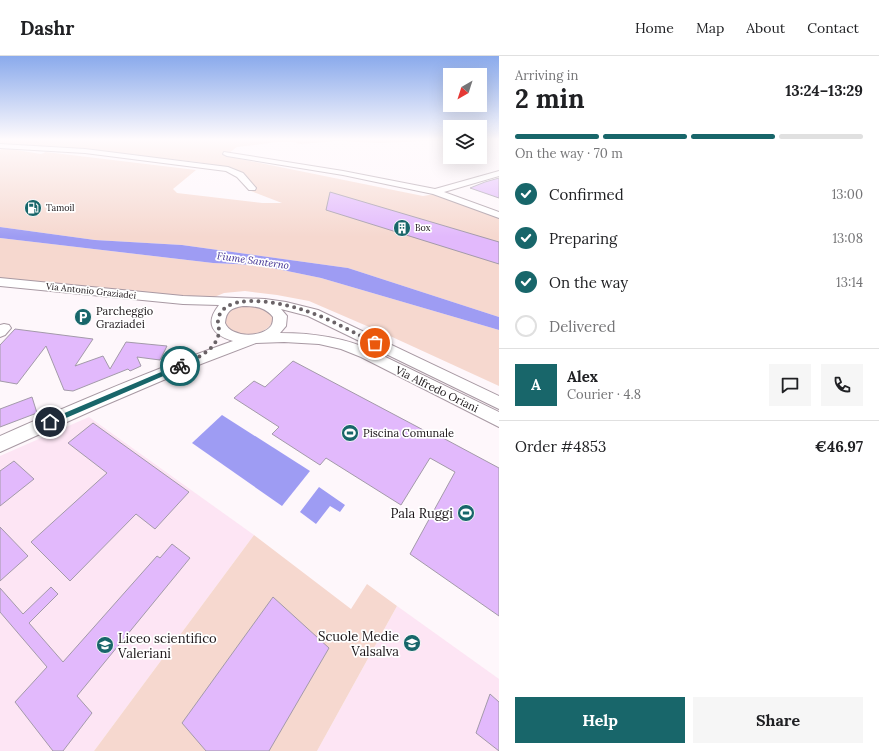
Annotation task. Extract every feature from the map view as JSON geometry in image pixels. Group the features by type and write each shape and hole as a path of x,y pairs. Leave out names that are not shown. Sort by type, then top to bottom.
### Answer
{"street":[{"path":"236,172 240,174 252,188"},
{"path":"340,172 435,192 499,215"},
{"path":"435,192 483,176 499,173"},
{"name":"Via Antonio Graziadei","path":"0,282 183,300 239,302"},
{"name":"Via Antonio Graziadei","path":"183,300 207,309 218,321"},
{"path":"0,444 92,403 196,360 261,337 279,326 280,316 273,308 255,301"},
{"path":"196,360 212,347 216,340 219,333 218,321 225,308 239,302 255,301 286,306 313,313 499,403"},
{"path":"218,321 228,334 235,337 261,337 297,331 319,331 364,342 393,353"},
{"name":"Via Alfredo Oriani","path":"261,337 326,340 343,345 370,356 499,420"}],"shaded area":[{"path":"0,172 193,172 173,189 177,193 262,203 282,203 251,191 240,172 306,172 423,196 435,194 499,217 499,317 348,268 182,245 95,240 0,227"},
{"path":"0,238 213,263 258,265 321,278 499,330 499,386 309,301 245,291 224,293 212,298 185,299 0,278"},
{"path":"241,305 258,305 270,312 273,319 270,325 264,331 254,334 244,335 233,332 225,324 225,316 231,309"},
{"path":"89,417 254,535 94,751 0,751 0,456"},
{"path":"254,535 351,609 367,584 397,606 317,751 94,751"},
{"name":"Scuole Medie Valsalva","path":"397,606 499,679 499,751 317,751"}],"water":[{"name":"Fiume Santerno","path":"0,227 95,240 182,245 348,268 499,317 499,330 321,278 258,265 213,263 0,238"},
{"path":"222,415 310,471 282,506 192,443"},
{"path":"319,487 345,505 340,512 330,506 316,524 300,512"}],"building":[{"path":"499,178 499,198 470,188 485,182"},
{"path":"330,192 499,242 499,264 326,210"},
{"path":"15,329 93,339 75,366 103,356 110,369 126,342 167,346 160,360 137,357 141,366 130,371 128,369 73,391 64,390 46,346 17,384 0,381 0,345"},
{"path":"293,361 429,433 430,431 499,468 499,616 410,554 455,472 430,458 401,505 326,458 320,465 272,434 279,427 234,398 254,381 265,387"},
{"path":"32,397 37,413 0,427 0,409"},
{"path":"93,423 189,492 155,529 136,514 70,581 31,542 107,473 68,443"},
{"path":"14,461 34,479 0,506 0,471"},
{"path":"0,527 28,556 0,581"},
{"path":"172,544 190,558 77,696 92,713 63,751 53,751 15,702 47,667 0,612 0,588 23,614 51,587 58,594 29,623 63,662 157,556 160,558"},
{"path":"273,597 329,648 269,751 206,751 182,723"},
{"path":"490,694 499,702 499,751 476,733"}],"way so far":[{"path":"180,366 196,360 212,347 219,333 218,318 220,312 231,304 247,301 286,306 313,313 375,343"}],"place":[{"name":"Tamoil","path":"33,208"},
{"name":"Box","path":"402,228"},
{"name":"Parcheggio Graziadei","path":"83,317"},
{"name":"Piscina Comunale","path":"350,433"},
{"name":"Pala Ruggi","path":"466,513"},
{"name":"Scuole Medie Valsalva","path":"412,643"},
{"name":"Liceo scientifico Valeriani","path":"105,645"}],"route":[{"path":"50,422 180,366"}]}
